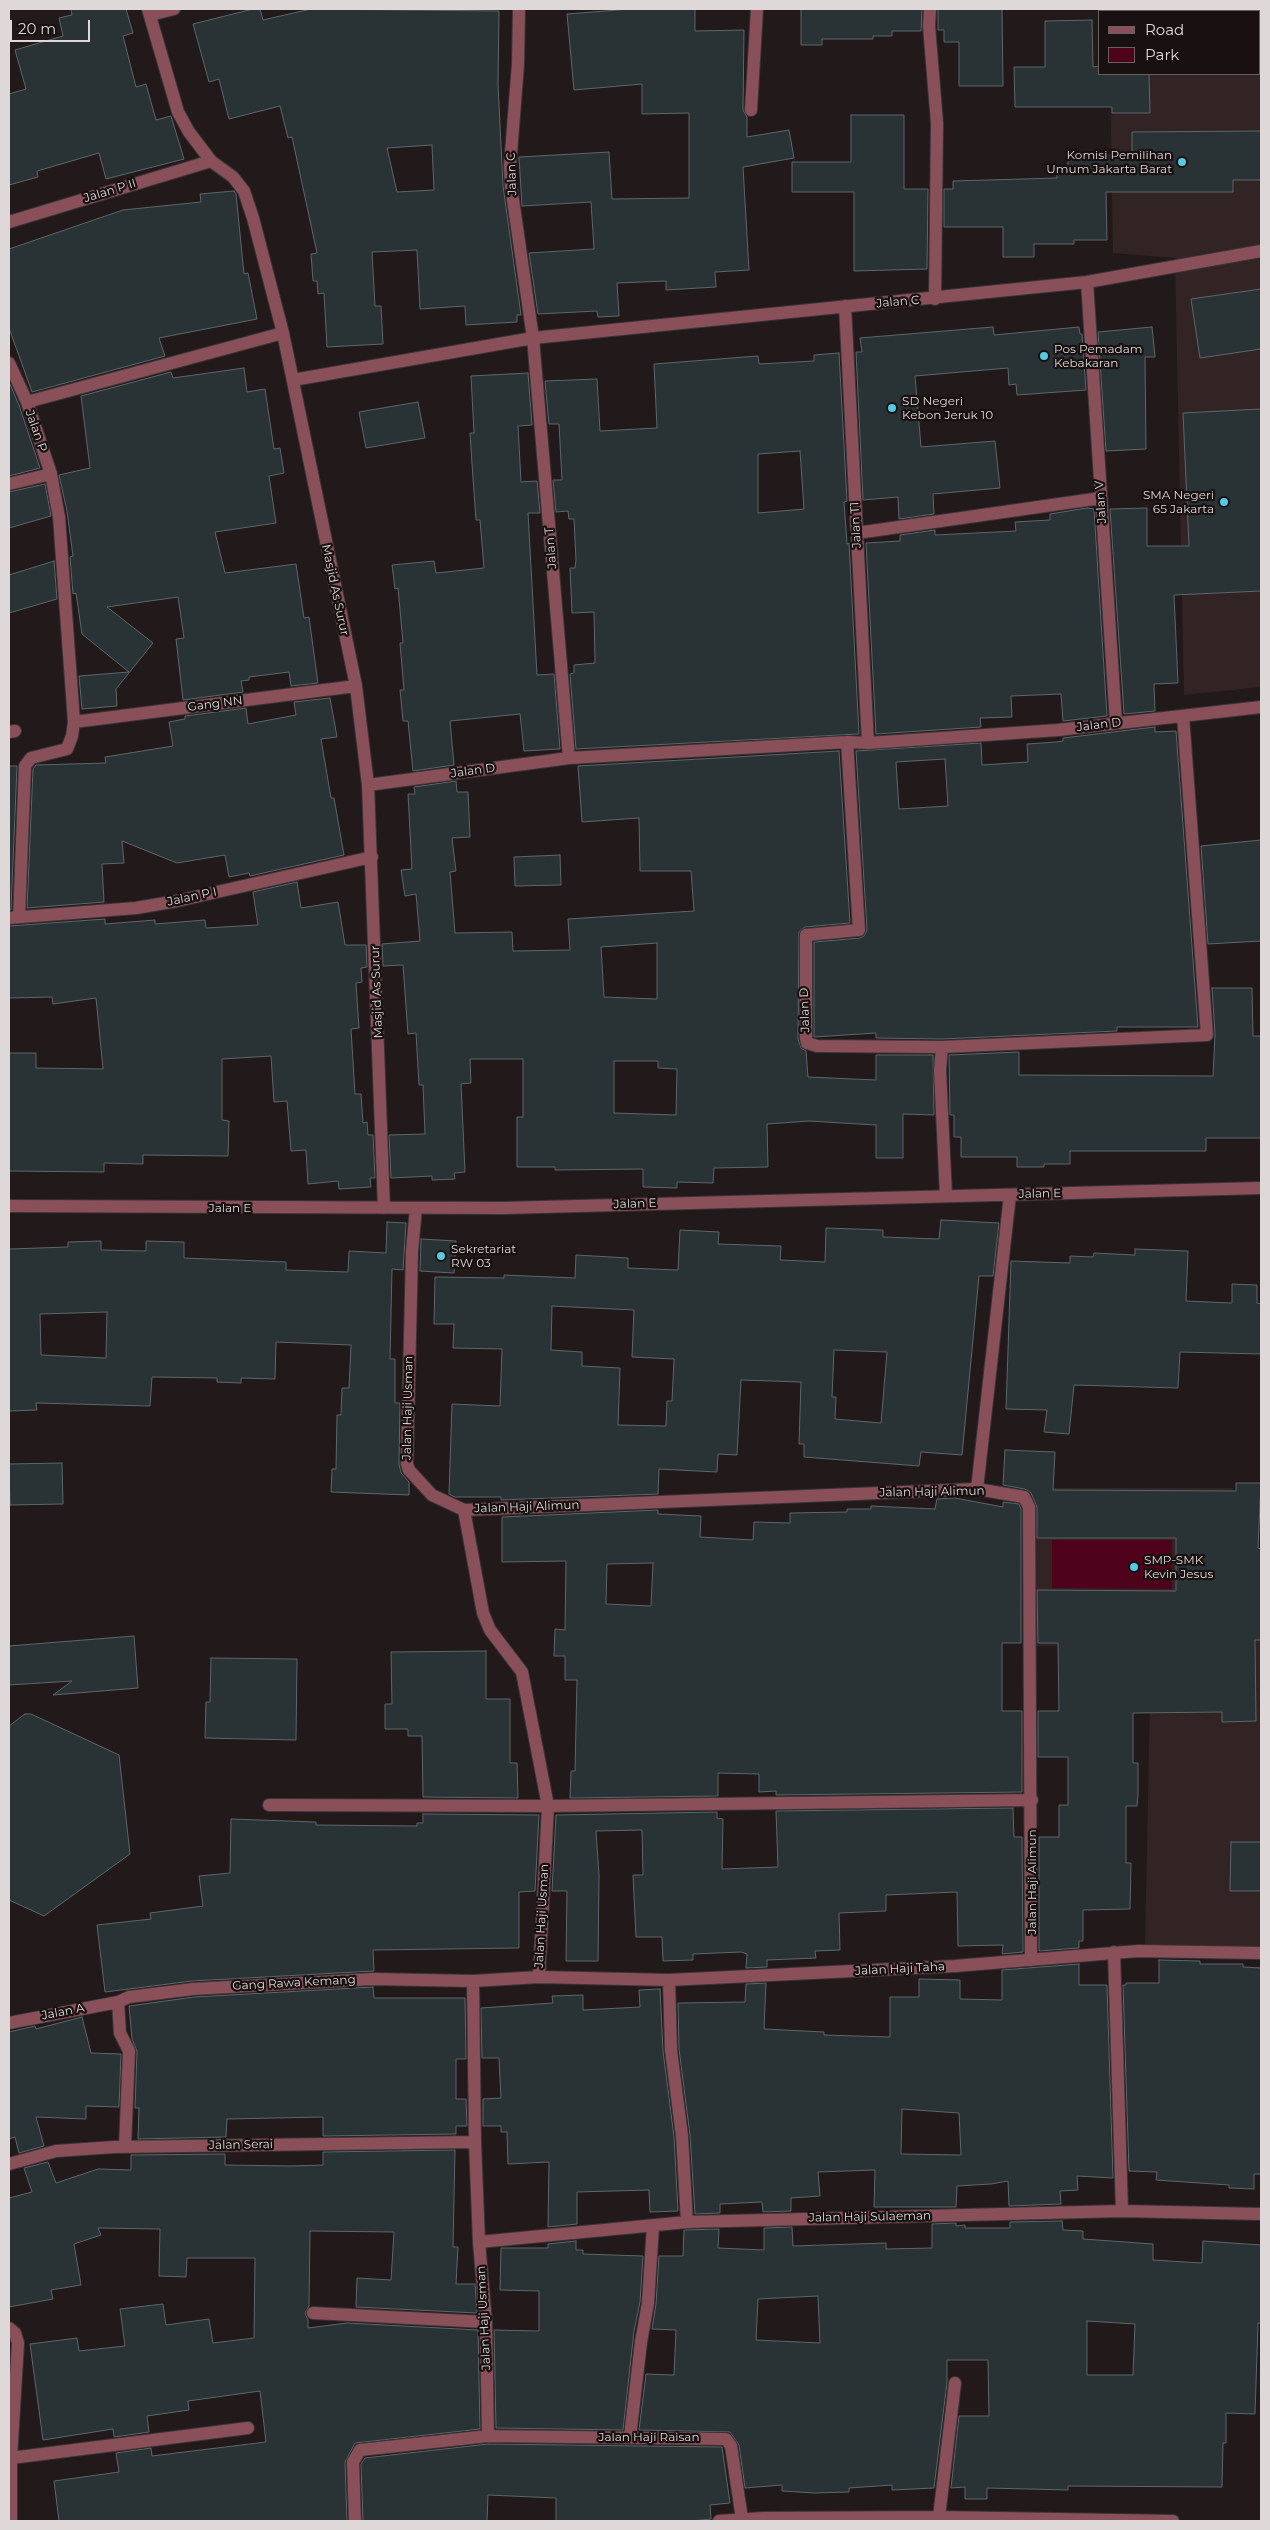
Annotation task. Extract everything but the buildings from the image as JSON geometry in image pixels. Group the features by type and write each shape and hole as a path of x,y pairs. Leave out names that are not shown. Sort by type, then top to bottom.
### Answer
{"street":[{"path":"149,12 174,9"},
{"name":"Jalan C","path":"519,9 518,64 510,166 533,338"},
{"path":"751,110 757,9"},
{"path":"930,9 929,26 937,122 935,299"},
{"name":"Masjid As Surur","path":"149,12 178,112 189,132 211,161 234,177 244,191 254,218 283,333 356,686 368,785 372,857 384,1208"},
{"name":"Jalan P II","path":"9,222 211,161"},
{"name":"Jalan C","path":"293,380 533,338 845,306 935,299 1087,282 1261,251"},
{"name":"Jalan V","path":"1087,282 1116,723"},
{"name":"Jalan T1","path":"845,306 868,743"},
{"name":"Jalan P","path":"14,917 27,761 66,749 72,736 74,722 59,516 51,474 27,402 283,333"},
{"name":"Jalan T","path":"533,338 569,758"},
{"path":"9,363 27,402"},
{"path":"9,484 51,474"},
{"path":"857,533 1101,498"},
{"name":"Gang NN","path":"74,722 356,686"},
{"name":"Jalan D","path":"368,785 569,758 847,742 868,743 1058,730 1261,707"},
{"path":"946,1196 940,1070 942,1047 1207,1035 1183,716"},
{"name":"Jalan D","path":"847,742 859,930 806,935 804,1011 807,1042 817,1046 942,1047"},
{"name":"Jalan P I","path":"14,917 136,908 178,901 372,857"},
{"name":"Jalan E","path":"9,1206 503,1208 1261,1188"},
{"path":"978,1489 1010,1195"},
{"name":"Jalan Haji Usman","path":"416,1208 412,1261 407,1464 409,1470 432,1495 464,1510 483,1613 490,1630 522,1672 548,1806 539,1977 472,1981 475,2142 479,2242 486,2322 488,2436"},
{"name":"Jalan Haji Alimun","path":"464,1510 978,1489 1024,1497 1029,1504 1032,1800 1031,1960"},
{"path":"269,1805 548,1806 1032,1800"},
{"path":"1114,1952 1122,2211"},
{"name":"Jalan Haji Taha","path":"539,1977 669,1980 955,1966 1114,1952 1261,1953"},
{"name":"Gang Rawa Kemang","path":"118,2002 129,1997 193,1989 373,1979 472,1981"},
{"path":"669,1980 672,2050 682,2136 687,2222"},
{"path":"118,2002 120,2033 129,2051 125,2147"},
{"name":"Jalan A","path":"9,2023 118,2002"},
{"name":"Jalan Serai","path":"9,2164 56,2151 125,2147 475,2142"},
{"name":"Jalan Haji Sulaeman","path":"479,2242 687,2222 1122,2211 1261,2214"},
{"path":"630,2437 641,2342 648,2303 653,2226"},
{"path":"313,2314 486,2322"},
{"path":"9,2328 15,2333 18,2343 11,2458 11,2521"},
{"path":"939,2517 955,2383"},
{"path":"11,2458 248,2428"},
{"path":"355,2521 353,2462 360,2450 488,2436"},
{"name":"Jalan Haji Raisan","path":"488,2436 728,2440 742,2519"},
{"path":"719,2521 742,2519 939,2517 1173,2521"}],"shaded area":[{"path":"1261,9 1261,687 1184,695 1175,258 1113,253 1110,75 1260,75 1260,10 1108,10"},
{"path":"1035,1488 1233,1488 1233,1623 1261,1623 1261,1949 1145,1945 1151,1647 1034,1646"}],"green space":[{"path":"1052,1540 1172,1540 1172,1589 1052,1588"}],"place":[{"name":"Komisi Pemilihan Umum Jakarta Barat","path":"1182,162"},
{"name":"Pos Pemadam Kebakaran","path":"1044,356"},
{"name":"SD Negeri Kebon Jeruk 10","path":"892,408"},
{"name":"SMA Negeri 65 Jakarta","path":"1224,502"},
{"name":"Sekretariat RW 03","path":"441,1256"},
{"name":"SMP-SMK Kevin Jesus","path":"1134,1567"}]}
